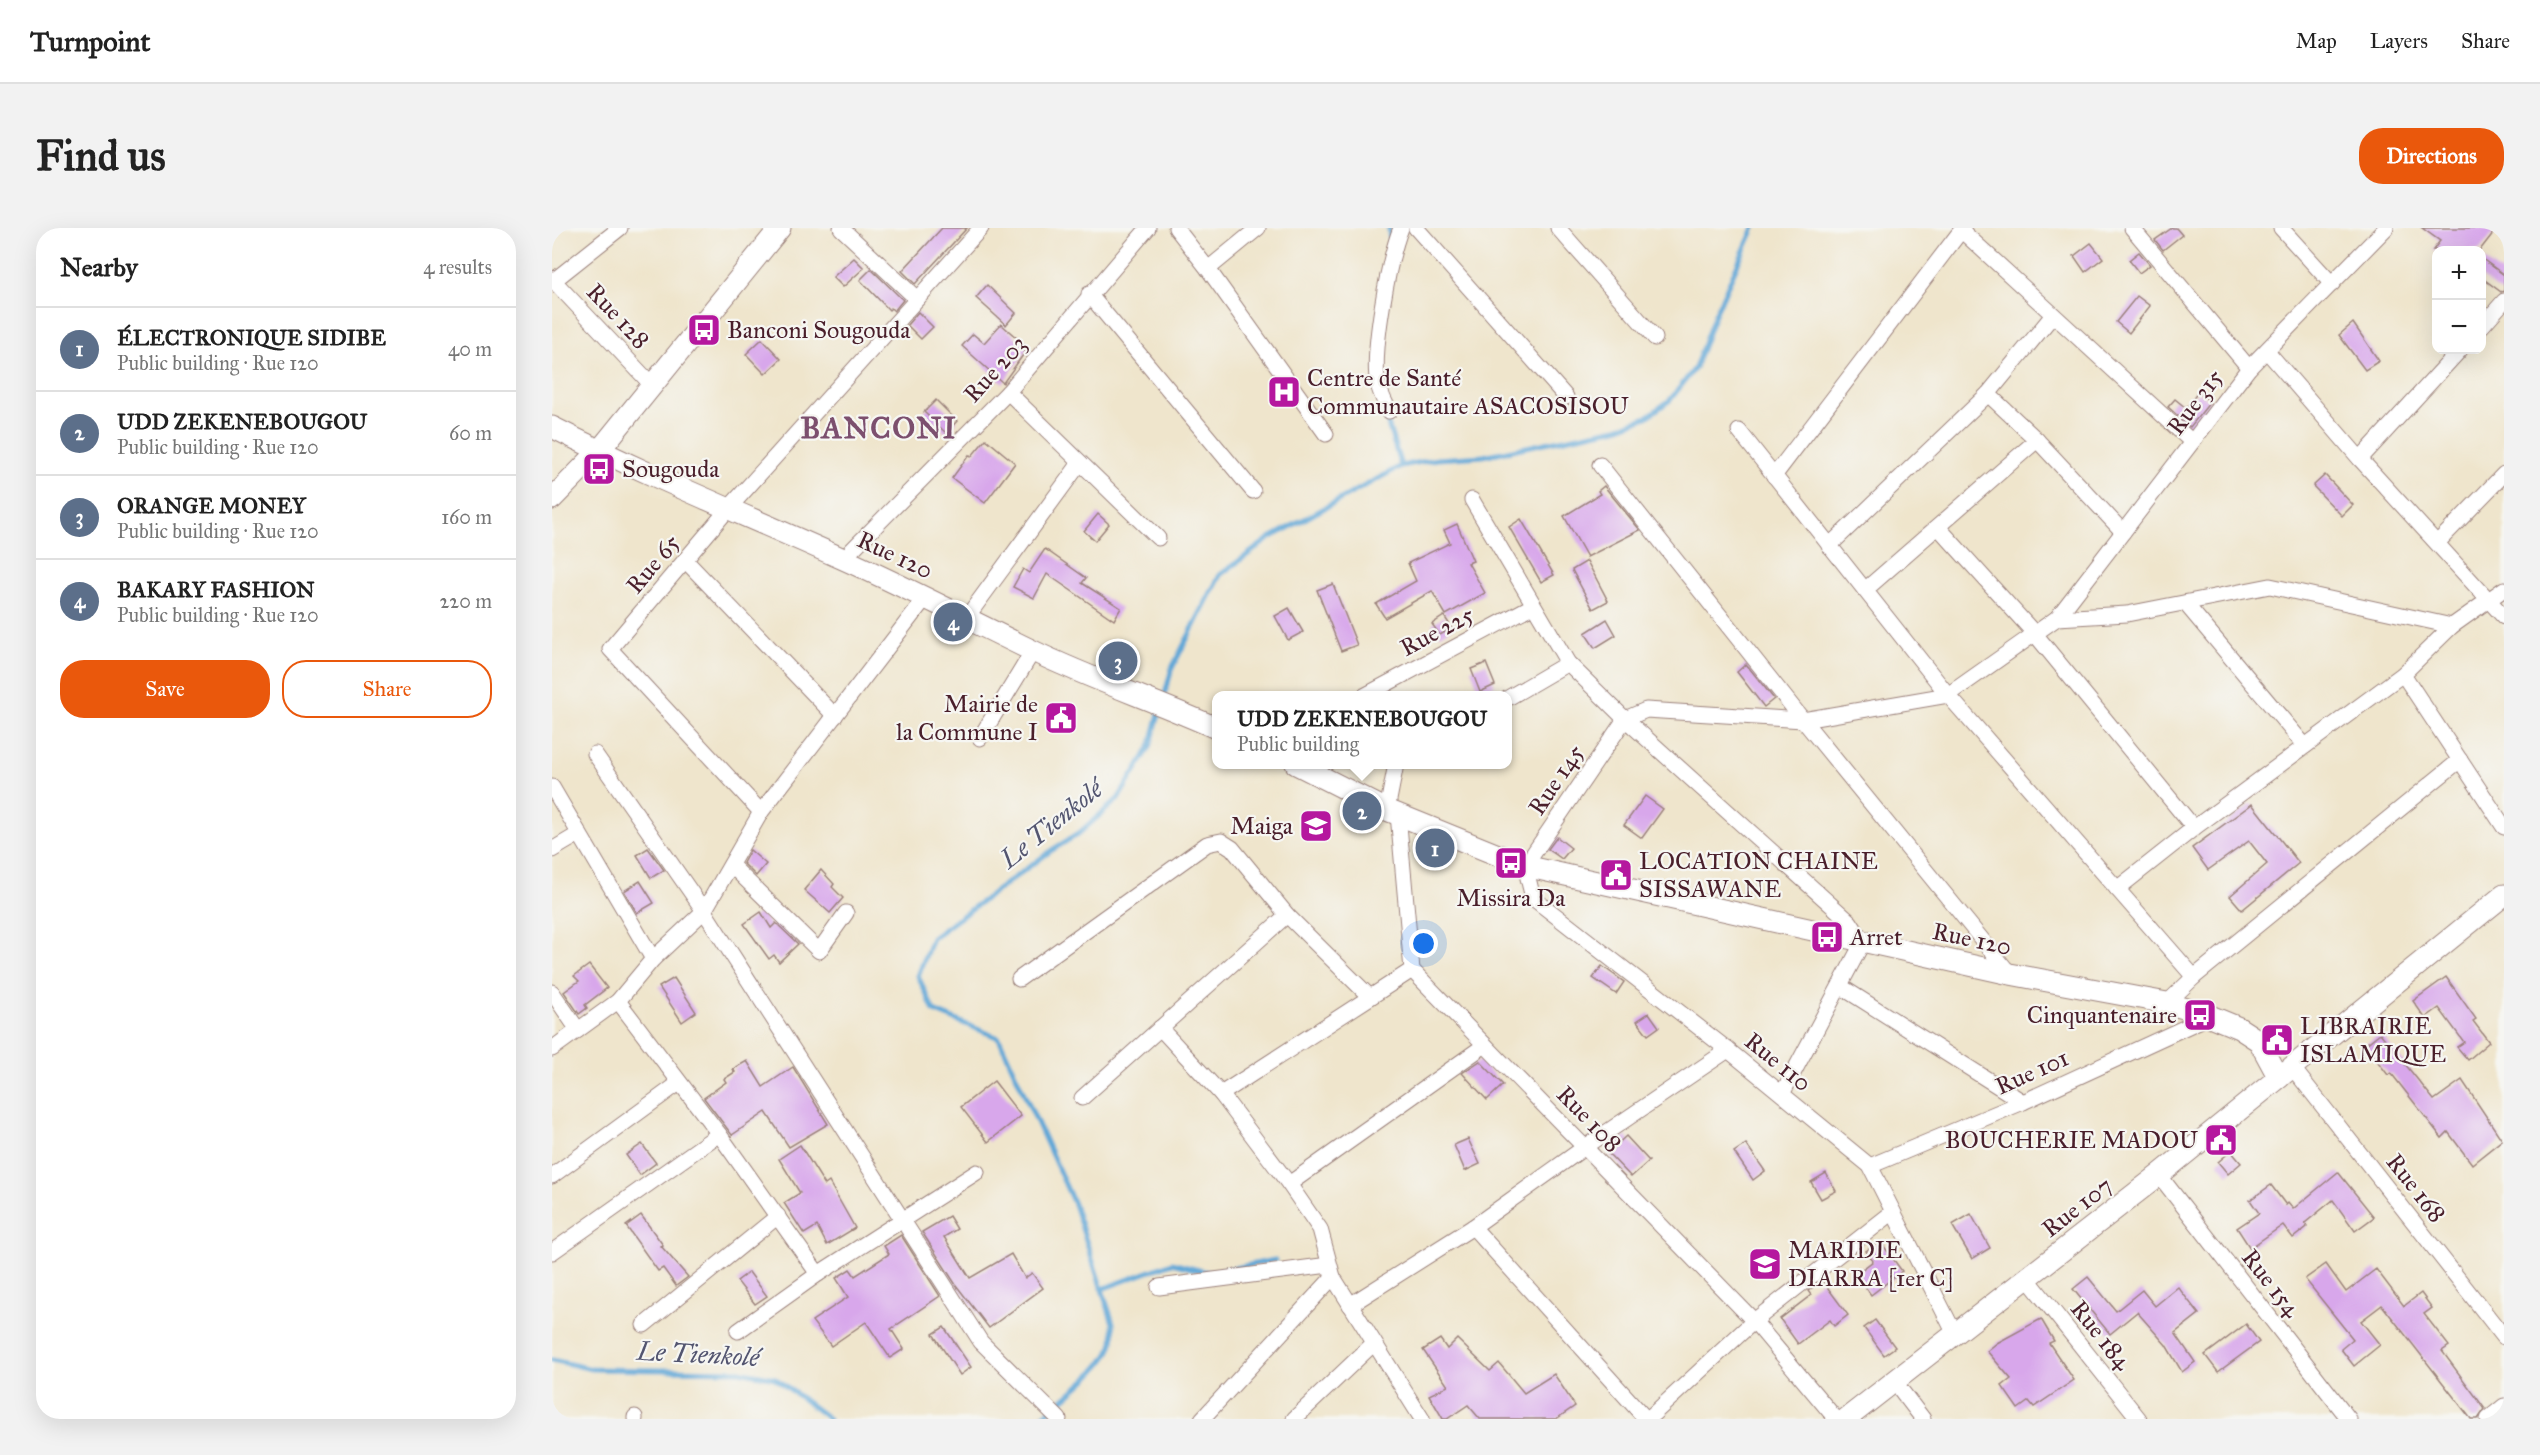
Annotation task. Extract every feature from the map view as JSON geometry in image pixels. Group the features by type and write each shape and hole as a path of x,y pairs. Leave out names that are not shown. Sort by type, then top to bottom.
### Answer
{"main road":[{"path":"552,499 599,451 651,384 780,228"},
{"name":"Rue 120","path":"552,427 599,451 967,616 1033,651 1142,699 1191,716 1212,726"},
{"name":"Rue 120","path":"1304,769 1392,812 1525,866 2010,974 2166,1003 2220,1020 2259,1041 2286,1072"},
{"name":"Rue 107","path":"1846,1419 2158,1175 2504,895"}],"street":[{"path":"552,281 620,228"},
{"path":"841,228 917,299"},
{"name":"Rue 65","path":"761,812 610,648 729,508 981,228"},
{"name":"Rue 203","path":"843,559 1008,392 1089,294 1148,228"},
{"path":"1176,228 1326,434"},
{"path":"1208,269 1258,228"},
{"path":"1389,411 1378,384 1378,352 1383,305 1396,240 1401,228"},
{"path":"1416,228 1566,397"},
{"path":"1558,228 1654,338"},
{"path":"2132,228 2249,368"},
{"path":"2281,228 2332,284"},
{"name":"Rue 315","path":"1948,695 2057,618 2249,368 2386,228"},
{"path":"1774,476 1962,229 2192,442"},
{"name":"Rue 128","path":"552,281 651,384"},
{"path":"1089,294 1253,490"},
{"path":"2486,321 2504,301"},
{"path":"1829,546 1988,394 2054,315"},
{"path":"2267,351 2360,459 2504,617"},
{"path":"2360,459 2456,354"},
{"path":"1008,392 1158,538"},
{"path":"1988,394 2037,440 2123,532"},
{"path":"1738,431 1948,695 2194,977"},
{"path":"1864,590 2037,440"},
{"path":"967,616 1080,463"},
{"path":"1600,465 1803,720 2010,974"},
{"path":"2438,542 2504,474"},
{"path":"1472,500 1532,606 1568,663 1625,719 1851,922 1863,942 1782,1094"},
{"path":"1938,527 2035,634 2194,828"},
{"path":"685,560 835,716"},
{"path":"2057,618 2127,614 2270,586 2452,626"},
{"path":"2117,889 2194,828 2403,674 2452,626 2504,589"},
{"path":"552,1049 618,1001 653,959 704,911 761,812 926,597"},
{"path":"2185,603 2306,746"},
{"name":"Rue 225","path":"1373,691 1532,606"},
{"path":"980,738 1033,651"},
{"path":"1512,696 1568,663"},
{"path":"2403,674 2504,827"},
{"path":"1625,719 1646,710 1803,720 1948,695"},
{"name":"Rue 145","path":"1525,866 1625,719"},
{"path":"596,754 704,911 981,1342 1059,1419"},
{"path":"2166,1003 2194,977 2460,760"},
{"path":"1221,1094 1412,970 1392,812 1396,769"},
{"path":"552,787 653,959"},
{"path":"552,850 579,834"},
{"path":"1019,979 1208,844 1221,841 1232,848 1287,915 1370,997"},
{"path":"731,865 819,951 846,913"},
{"name":"Rue 110","path":"1525,866 1533,898 1728,1050 1870,1166 1955,1334"},
{"path":"1082,1098 1287,915"},
{"name":"Rue 108","path":"1412,970 1755,1321 1836,1419"},
{"path":"1839,986 2023,1102"},
{"path":"552,992 578,1030"},
{"path":"618,1001 719,1134 818,1274"},
{"name":"Rue 101","path":"1870,1166 2220,1020"},
{"path":"1160,1028 1221,1094 1320,1229 1331,1271 1422,1419"},
{"path":"1289,1184 1485,1045"},
{"path":"1350,1305 1473,1227 1585,1147 1728,1050"},
{"name":"Rue 168","path":"2286,1072 2504,1337"},
{"path":"552,1176 679,1083"},
{"path":"552,1252 719,1134"},
{"path":"738,1331 818,1274 977,1172"},
{"name":"Rue 154","path":"2158,1175 2349,1419"},
{"path":"1473,1227 1647,1419 1755,1321 1893,1212"},
{"path":"644,1325 778,1216"},
{"path":"1159,1287 1331,1271"},
{"path":"1202,1419 1331,1271"},
{"name":"Rue 184","path":"2027,1278 2139,1419"},
{"path":"1294,1419 1374,1343"},
{"path":"1894,1381 1923,1419"},
{"path":"2488,1419 2504,1406"}],"building":[{"path":"942,228 967,228 915,284 902,271"},
{"path":"2172,228 2176,228 2182,235 2163,250 2155,240"},
{"path":"2422,228 2493,228 2494,232 2483,246 2436,246 2440,241"},
{"path":"2091,243 2103,258 2085,272 2074,256"},
{"path":"2139,252 2150,265 2139,273 2129,260"},
{"path":"854,258 864,268 843,287 833,277"},
{"path":"2486,262 2504,275 2504,291 2501,292 2486,281"},
{"path":"871,269 903,300 894,311 891,308 889,310 860,280"},
{"path":"987,285 1016,313 1006,325 976,298"},
{"path":"2137,296 2150,306 2129,333 2116,322"},
{"path":"918,312 933,327 921,339 907,325"},
{"path":"2353,323 2379,361 2365,370 2339,335"},
{"path":"1001,324 1028,348 1003,383 962,346 973,334 984,343"},
{"path":"762,339 781,359 765,374 746,354"},
{"path":"2198,392 2210,402 2190,427 2168,407 2175,399 2186,408"},
{"path":"936,400 957,421 946,433 924,412"},
{"path":"986,439 1015,463 985,503 952,478 969,455 971,457"},
{"path":"2325,475 2353,505 2342,516 2313,486"},
{"path":"1604,486 1640,530 1587,557 1564,516 1600,494 1598,491"},
{"path":"1098,514 1109,524 1095,541 1084,531"},
{"path":"1521,519 1554,575 1541,582 1509,527"},
{"path":"1457,524 1473,561 1468,563 1485,593 1446,615 1432,591 1385,618 1376,604 1416,581 1408,563 1450,543 1444,530"},
{"path":"1045,549 1086,578 1082,583 1121,608 1114,620 1047,574 1034,598 1013,587 1023,569 1029,573"},
{"path":"1587,561 1608,601 1593,609 1572,570"},
{"path":"1333,584 1357,645 1341,651 1317,590"},
{"path":"1289,608 1303,632 1288,640 1275,616"},
{"path":"1444,616 1452,628 1440,635 1432,624"},
{"path":"1607,619 1616,635 1595,648 1585,633"},
{"path":"1486,663 1495,685 1480,691 1471,669"},
{"path":"1746,664 1774,699 1764,707 1737,672"},
{"path":"1645,796 1663,809 1642,838 1624,825"},
{"path":"2252,804 2299,863 2242,910 2230,896 2267,864 2249,841 2208,870 2192,848"},
{"path":"1557,837 1571,848 1562,859 1548,849"},
{"path":"648,848 664,870 651,878 637,855"},
{"path":"750,850 766,864 756,876 743,863"},
{"path":"821,870 834,884 832,887 843,898 830,913 804,890"},
{"path":"640,881 654,903 637,913 624,891"},
{"path":"761,912 771,928 776,923 798,944 779,962 774,955 769,959 744,924"},
{"path":"589,965 607,988 585,1005 587,1008 579,1014 564,992 579,981 574,976"},
{"path":"1602,966 1624,982 1616,994 1593,978"},
{"path":"2446,977 2476,1019 2473,1021 2489,1042 2468,1060 2457,1047 2464,1042 2439,1008 2425,1018 2413,1001"},
{"path":"674,978 696,1012 682,1022 659,987"},
{"path":"1649,1013 1659,1027 1648,1035 1637,1021"},
{"path":"2380,1033 2434,1100 2462,1080 2502,1140 2472,1164 2448,1132 2442,1138 2391,1073 2388,1075 2365,1045"},
{"path":"747,1061 763,1087 793,1067 828,1124 789,1147 766,1112 732,1135 704,1098 726,1082 724,1079 735,1072 733,1069"},
{"path":"1480,1061 1503,1085 1487,1100 1462,1073"},
{"path":"994,1081 1021,1116 988,1142 961,1107"},
{"path":"1626,1136 1649,1161 1631,1177 1608,1153"},
{"path":"1468,1139 1480,1164 1465,1171 1454,1145"},
{"path":"642,1144 656,1163 640,1175 626,1155"},
{"path":"1746,1144 1765,1171 1753,1180 1734,1152"},
{"path":"800,1145 825,1185 829,1182 855,1228 827,1245 817,1226 804,1234 784,1203 800,1193 779,1159"},
{"path":"2231,1151 2241,1163 2228,1174 2218,1162"},
{"path":"2338,1172 2374,1217 2355,1231 2333,1200 2305,1223 2307,1227 2293,1238 2283,1225 2250,1248 2237,1228 2259,1213 2250,1200 2271,1185 2286,1205 2288,1203 2293,1209"},
{"path":"1826,1173 1836,1191 1821,1199 1811,1182"},
{"path":"1971,1214 1990,1248 1972,1259 1952,1225"},
{"path":"641,1215 663,1245 661,1246 688,1277 676,1286 663,1268 658,1271 626,1226"},
{"path":"949,1216 957,1229 944,1237 970,1278 1011,1254 1025,1278 1032,1273 1043,1288 989,1328 956,1285 922,1232"},
{"path":"901,1235 940,1296 891,1329 904,1349 890,1358 866,1322 831,1346 812,1321 848,1297 836,1278 850,1269 855,1276 889,1254 884,1246"},
{"path":"1880,1241 1902,1271 1871,1295 1856,1274 1873,1261 1866,1251"},
{"path":"2326,1264 2346,1292 2376,1269 2404,1306 2421,1293 2432,1308 2424,1314 2449,1346 2442,1351 2485,1409 2478,1419 2471,1419 2382,1305 2361,1321 2380,1345 2354,1366 2341,1349 2353,1339 2305,1279"},
{"path":"749,1272 767,1296 755,1304 737,1281"},
{"path":"2088,1277 2116,1311 2142,1290 2155,1306 2178,1287 2199,1314 2175,1333 2195,1362 2182,1372 2166,1345 2137,1312 2110,1334 2073,1289"},
{"path":"1822,1280 1848,1315 1834,1326 1830,1320 1798,1344 1780,1319 1811,1295 1808,1291"},
{"path":"2041,1319 2054,1341 2049,1343 2074,1380 2034,1407 2029,1401 2018,1409 2002,1386 2011,1379 1987,1351"},
{"path":"1875,1320 1895,1347 1884,1355 1864,1328"},
{"path":"2246,1324 2259,1342 2218,1372 2205,1355"},
{"path":"944,1327 971,1367 960,1375 933,1334"},
{"path":"1440,1339 1447,1349 1457,1339 1490,1371 1499,1363 1524,1393 1554,1374 1575,1406 1556,1419 1480,1419 1468,1405 1447,1419 1443,1419 1429,1395 1448,1386 1423,1350"}],"waterway":[{"path":"1389,228 1390,244"},
{"name":"Le Tienkolé","path":"1163,701 1172,668 1220,575 1270,538 1401,466 1437,459 1483,456 1617,428 1647,417 1670,400 1695,368 1715,314 1754,228"},
{"path":"1384,411 1401,466"},
{"name":"Le Tienkolé","path":"1039,1419 1082,1384 1102,1362 1113,1342 1113,1323 1074,1204 999,1038 934,1011 918,976 932,938 1052,850 1078,834 1118,799 1150,747 1160,710"},
{"path":"1102,1289 1172,1263 1210,1273 1275,1260"},
{"name":"Le Tienkolé","path":"552,1360 592,1369 739,1371 775,1378 829,1419"}],"place":[{"name":"Banconi Sougouda","path":"704,330"},
{"name":"Centre de Santé Communautaire ASACOSISOU","path":"1284,392"},
{"name":"Sougouda","path":"599,469"},
{"name":"BAKARY FASHION","path":"953,622"},
{"name":"ORANGE MONEY","path":"1118,661"},
{"name":"Mairie de la Commune I","path":"1061,718"},
{"name":"UDD ZEKENEBOUGOU","path":"1362,811"},
{"name":"Maiga","path":"1316,826"},
{"name":"ÉLECTRONIQUE SIDIBE","path":"1435,848"},
{"name":"Missira Da","path":"1511,863"},
{"name":"LOCATION CHAINE SISSAWANE","path":"1616,875"},
{"name":"Arret","path":"1827,937"},
{"name":"Cinquantenaire","path":"2200,1015"},
{"name":"LIBRAIRIE ISLAMIQUE","path":"2277,1040"},
{"name":"BOUCHERIE MADOU","path":"2221,1140"},
{"name":"MARIDIE DIARRA [1er C]","path":"1765,1264"}],"district":[{"name":"BANCONI","path":"879,428"}]}
